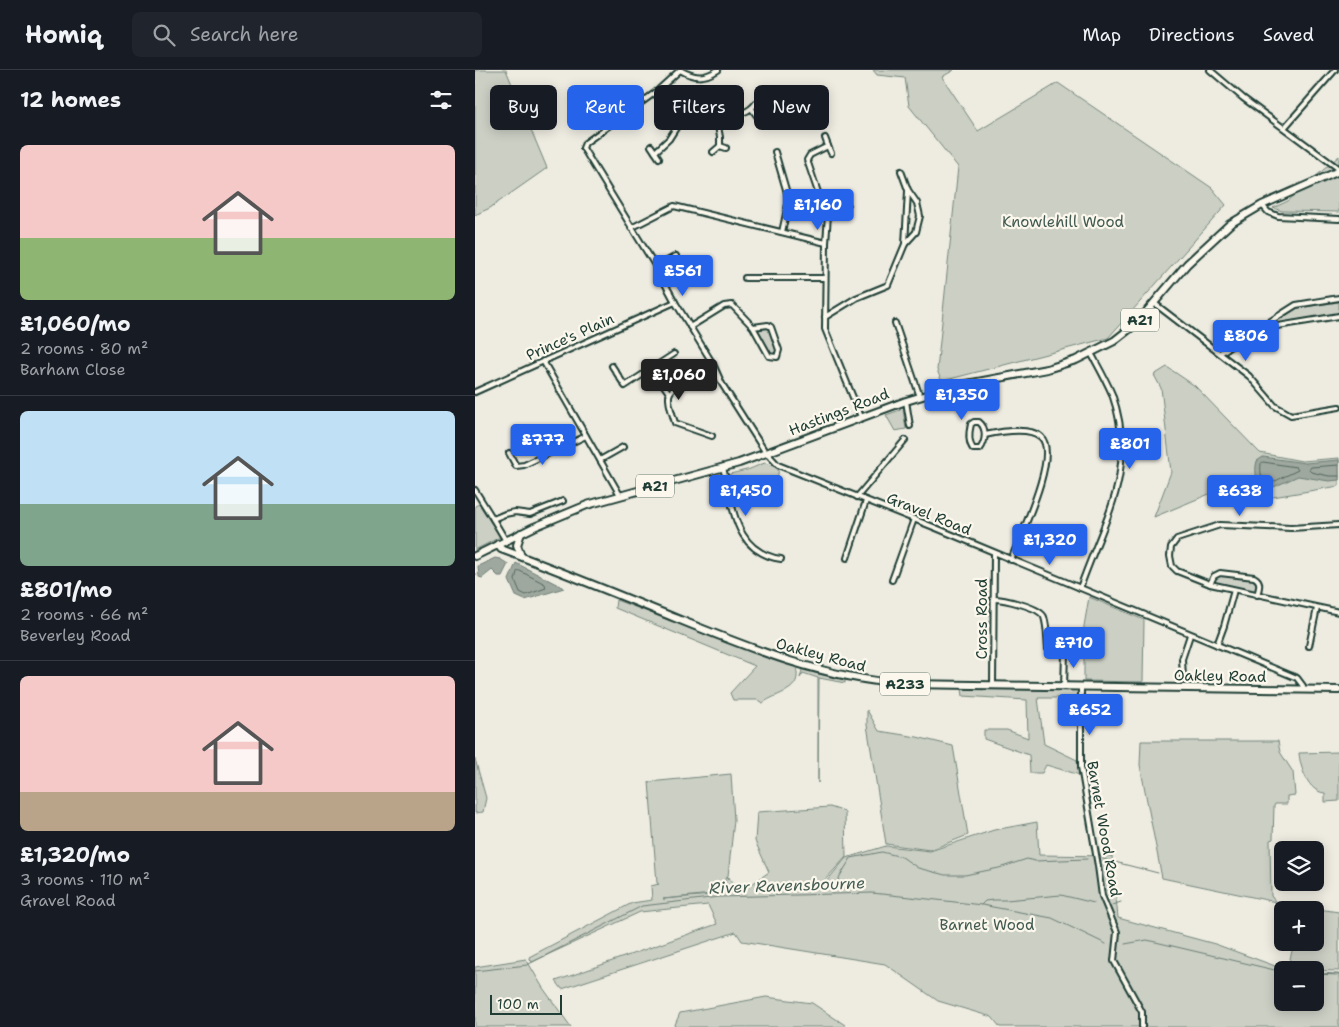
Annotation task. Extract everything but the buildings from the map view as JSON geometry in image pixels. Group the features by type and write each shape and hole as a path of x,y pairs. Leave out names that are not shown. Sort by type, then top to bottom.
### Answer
{"main road":[{"name":"A21","path":"1262,205 1339,170"},
{"name":"Hastings Road","path":"498,544 557,517 619,495 769,455 861,417 906,401 956,386 1059,366 1091,353 1114,341 1132,327 1145,315 1177,275 1216,236 1262,205"},
{"path":"521,534 517,545 521,556"},
{"name":"A21","path":"475,556 498,544"},
{"name":"Oakley Road","path":"498,544 501,549 765,653 847,677 888,683 1339,690"}],"street":[{"path":"663,85 680,70 696,77 718,70"},
{"path":"1211,70 1243,98 1339,170"},
{"path":"1285,128 1335,70"},
{"path":"654,93 583,145 583,148 656,267 713,364 722,384 769,455"},
{"path":"744,112 752,108 754,111"},
{"path":"655,152 669,139 675,130"},
{"path":"713,152 719,146 719,130"},
{"path":"825,138 831,153"},
{"path":"651,146 659,158"},
{"path":"719,146 726,148"},
{"path":"828,146 810,155 807,160 823,207 828,215 825,328 861,417"},
{"path":"775,152 789,200 782,232"},
{"path":"901,171 908,190 917,203 920,216 916,232 905,244"},
{"path":"825,317 857,298 888,285 905,244 908,190"},
{"path":"828,215 847,204"},
{"path":"1262,205 1268,212 1278,216 1339,219"},
{"path":"631,228 674,206 826,243"},
{"path":"656,267 676,256"},
{"path":"745,278 825,278"},
{"path":"1220,353 1296,305 1339,298"},
{"name":"Prince's Plain","path":"475,392 675,302"},
{"path":"1154,303 1249,376 1275,406 1291,415 1339,408"},
{"path":"690,327 724,306 732,304 753,327 769,356 777,357 779,350 771,327 767,325 753,327"},
{"path":"1256,329 1339,316"},
{"path":"895,322 920,397"},
{"path":"1080,588 1117,492 1123,448 1111,393 1091,353"},
{"path":"612,366 625,386 674,354"},
{"path":"543,361 619,495"},
{"path":"669,393 675,387 713,364"},
{"path":"653,368 669,393 675,423 712,436"},
{"path":"906,401 910,426"},
{"path":"977,421 982,424 985,435 980,449 973,449 970,443 971,424 977,421"},
{"path":"985,435 1008,431 1032,432 1041,437 1046,447 1045,471 1011,560"},
{"path":"509,453 516,466 587,436"},
{"path":"857,497 905,440"},
{"path":"600,460 623,447"},
{"name":"Gravel Road","path":"769,455 778,465 994,552 1297,678 1303,686 1302,689"},
{"path":"723,468 743,537 755,550 769,557 781,559"},
{"path":"475,490 506,541"},
{"path":"493,519 515,512 530,514 563,500"},
{"path":"847,558 866,501"},
{"path":"552,506 557,517"},
{"path":"892,580 914,520"},
{"path":"1339,525 1291,528 1220,525 1177,539 1171,547 1170,556 1172,566 1177,571 1210,584 1339,612"},
{"name":"Cross Road","path":"993,685 994,552"},
{"path":"1210,584 1213,576 1220,573 1254,576 1260,583 1257,595"},
{"path":"1217,645 1233,590"},
{"path":"993,599 1004,599 1041,612 1045,619 1048,648"},
{"path":"1309,646 1317,608"},
{"path":"1183,678 1182,659 1191,634"},
{"path":"1065,652 1065,686"},
{"name":"Barnet Wood Road","path":"1081,686 1081,767 1102,896 1117,932 1114,961 1142,1012 1142,1027"}],"green space":[{"path":"475,70 506,70 512,85 490,85 490,130 531,130 547,168 490,208 475,215"},
{"name":"Knowlehill Wood","path":"873,70 954,70 942,77 978,131 1058,83 1212,188 1226,205 1108,338 941,380 937,370 958,167 909,106 905,78 877,75"},
{"path":"1339,156 1339,212 1282,211 1273,208 1288,201"},
{"path":"1339,302 1339,313 1271,324 1297,308"},
{"path":"761,327 770,328 777,346 777,353 775,355 771,354 757,330"},
{"path":"1167,367 1195,386 1260,453 1302,461 1339,458 1339,486 1267,498 1226,487 1154,517 1171,472 1161,388 1154,375"},
{"path":"903,409 906,429 895,431 886,415"},
{"path":"765,463 778,468 778,474 774,479 769,482 753,485 732,483 730,474 748,470"},
{"path":"479,504 500,537 475,550 475,506"},
{"path":"1219,574 1255,579 1258,583 1256,590 1214,583 1215,578"},
{"path":"1089,597 1144,620 1143,682 1084,681 1084,626"},
{"path":"616,600 796,667 796,682 787,690 763,703 757,700 733,700 730,693 755,666 615,608"},
{"path":"802,670 845,680 845,683 819,678 818,783 818,678 803,673 800,678"},
{"path":"962,689 1078,690 1079,698 1038,698 1044,744 1077,760 1080,775 1046,765 1042,773 1030,773 1029,755 984,739 984,730 1007,730 1028,738 1027,700 963,696"},
{"path":"867,710 879,731 917,737 953,746 968,835 930,850 886,844 867,725"},
{"path":"1141,741 1278,741 1280,752 1293,772 1295,795 1287,796 1287,804 1275,804 1274,806 1273,839 1270,840 1271,896 1275,901 1162,878 1140,765"},
{"path":"1339,752 1339,801 1325,802 1325,793 1319,792 1306,778 1299,753"},
{"path":"475,759 486,798 483,812 475,813"},
{"name":"Barnet Wood","path":"731,774 734,820 728,876 712,894 663,899 712,895 729,877 738,894 769,872 755,841 757,812 830,807 845,812 846,857 824,881 826,882 846,858 886,846 930,851 994,830 1037,822 1039,855 1112,856 1118,918 1215,944 1274,966 1274,1011 1324,1011 1324,973 1339,974 1339,1027 1000,1027 992,1017 938,1001 885,964 742,941 736,932 562,989 556,981 717,924 708,905 640,912 532,962 529,957 632,903 652,900 651,886 659,884 657,883 649,782"},
{"path":"1324,910 1339,912 1339,971 1324,971 1324,961 1290,961 1292,951 1324,951"},
{"path":"526,959 543,988 571,1027 475,1027 475,967"},
{"path":"766,997 812,1003 845,1025 845,1027 674,1027 680,1013"}],"water":[{"path":"1263,457 1305,463 1339,460 1339,480 1329,481 1298,476 1267,490 1260,485 1256,474 1257,461"},
{"path":"495,558 508,564 502,576 498,576 492,570 482,578 479,577 478,566"},
{"path":"516,563 564,588 525,600 516,596 509,580"}],"waterway":[{"path":"833,893 840,876 851,858 882,852 902,857 918,868 945,875 965,875 999,868 1027,859 1035,861 1087,859"},
{"path":"1103,859 1158,873"},
{"name":"River Ravensbourne","path":"475,971 527,965 642,906 719,897 872,893 982,905 1052,918 1106,944"},
{"path":"981,905 985,901 1061,895 1094,903"},
{"path":"1112,905 1121,902"},
{"name":"River Ravensbourne","path":"1125,944 1147,940 1274,970"},
{"name":"River Ravensbourne","path":"1324,974 1339,975"}]}
